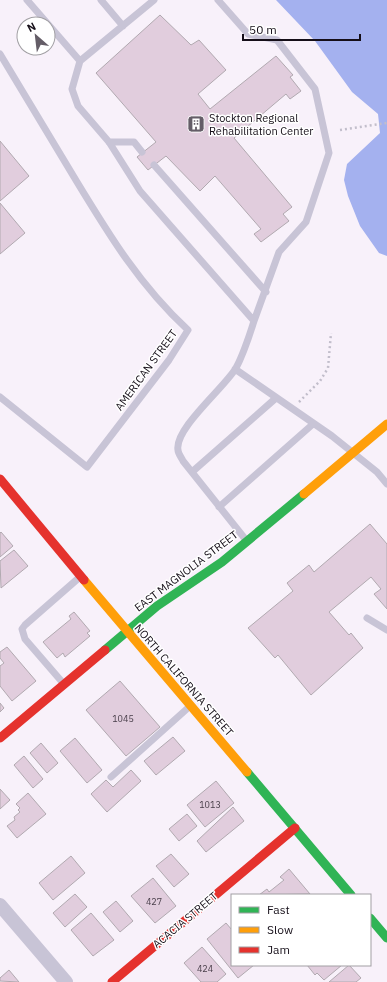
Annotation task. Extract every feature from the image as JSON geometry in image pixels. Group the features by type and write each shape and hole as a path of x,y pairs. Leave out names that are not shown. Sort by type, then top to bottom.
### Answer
{"street":[{"name":"EAST MAGNOLIA STREET","path":"0,738 157,606 222,562 387,424"},
{"name":"NORTH CALIFORNIA STREET","path":"0,479 127,632 350,894"},
{"name":"ACACIA STREET","path":"112,982 295,828"},
{"path":"0,905 66,982"},
{"path":"371,919 385,932"}],"lane":[{"path":"27,0 80,61"},
{"path":"101,0 123,26"},
{"path":"154,0 80,61 72,89 78,106 109,142 140,191 254,322"},
{"path":"218,0 248,34 277,40 315,89 328,153 306,222 280,252 244,352 235,369 188,425 178,441 178,450 192,472 246,541"},
{"name":"AMERICAN STREET","path":"0,54 112,241 141,280 172,315 188,330 168,360 87,467 0,397"},
{"path":"109,142 134,142 142,152"},
{"path":"154,165 266,292"},
{"path":"235,369 352,453 377,472 387,484"},
{"path":"192,472 276,398"},
{"path":"219,507 313,424"},
{"path":"64,685 26,639 22,630 25,625 81,576"},
{"path":"367,618 387,630"},
{"path":"111,777 190,706"}],"path":[{"path":"340,130 387,123"},
{"path":"292,409 320,382 328,368 331,333"}],"water":[{"path":"276,0 387,0 387,256 379,253 360,226 348,196 344,180 347,164 380,133 378,114 352,92 315,41"}],"building":[{"name":"Stockton Regional Rehabilitation Center","path":"160,15 191,45 199,40 226,70 198,94 210,109 276,56 293,75 290,77 301,91 290,99 286,94 234,138 292,207 283,214 289,221 261,242 254,234 261,229 215,176 200,191 166,156 148,170 137,157 156,142 96,73"},
{"path":"0,141 29,176 0,201"},
{"path":"0,203 25,233 0,254"},
{"path":"370,524 387,544 387,609 374,594 381,589 371,577 329,612 349,635 351,633 363,648 311,695 278,655 275,658 248,628 293,591 287,583 309,565 314,572"},
{"path":"1,532 13,546 0,557 0,533"},
{"path":"14,550 28,566 1,588 0,561"},
{"path":"74,612 90,631 87,633 90,636 65,657 63,653 57,658 43,642 71,619 69,616"},
{"path":"7,647 36,681 12,701 0,686 0,666 4,663 0,658 0,652"},
{"path":"120,681 160,727 126,756 86,710"},
{"path":"0,703 4,708 0,712"},
{"path":"173,737 185,751 156,775 144,761"},
{"path":"75,738 102,770 87,783 60,751"},
{"path":"41,743 58,763 47,773 30,753"},
{"path":"24,756 43,779 33,788 14,765"},
{"path":"131,770 141,781 107,812 91,794 106,780 113,787"},
{"path":"216,781 234,803 205,827 187,805"},
{"path":"0,789 10,800 0,809"},
{"path":"28,793 46,814 17,838 7,826 15,820 14,817 20,812 18,810 20,808 16,804"},
{"path":"233,807 244,821 206,852 197,841"},
{"path":"187,814 197,826 179,841 169,829"},
{"path":"171,854 189,874 174,887 156,866"},
{"path":"71,856 85,873 53,900 39,883"},
{"path":"289,869 310,894 260,894 267,889 269,892 284,880 280,877"},
{"path":"153,878 176,906 155,923 131,896"},
{"path":"75,894 87,907 65,927 53,913"},
{"path":"116,901 133,921 120,932 103,912"},
{"path":"91,913 114,940 93,956 71,930"},
{"path":"226,923 231,929 231,966 253,966 238,978 207,939"},
{"path":"202,947 226,974 217,982 201,982 184,963"},
{"path":"308,966 341,966 324,980 317,973 315,975"},
{"path":"348,966 350,966 361,978 356,982 329,982"},
{"path":"9,970 19,982 0,981 0,978"}],"traffic: fast":[{"path":"105,650 157,606 222,562 304,494"},
{"path":"247,772 350,894"},
{"path":"371,919 387,938"}],"traffic: slow":[{"path":"304,494 387,424"},
{"path":"84,580 247,772"}],"traffic: jam":[{"path":"0,479 84,580"},
{"path":"0,738 105,650"},
{"path":"112,982 295,828"}],"place":[{"name":"Stockton Regional Rehabilitation Center","path":"196,124"}]}
